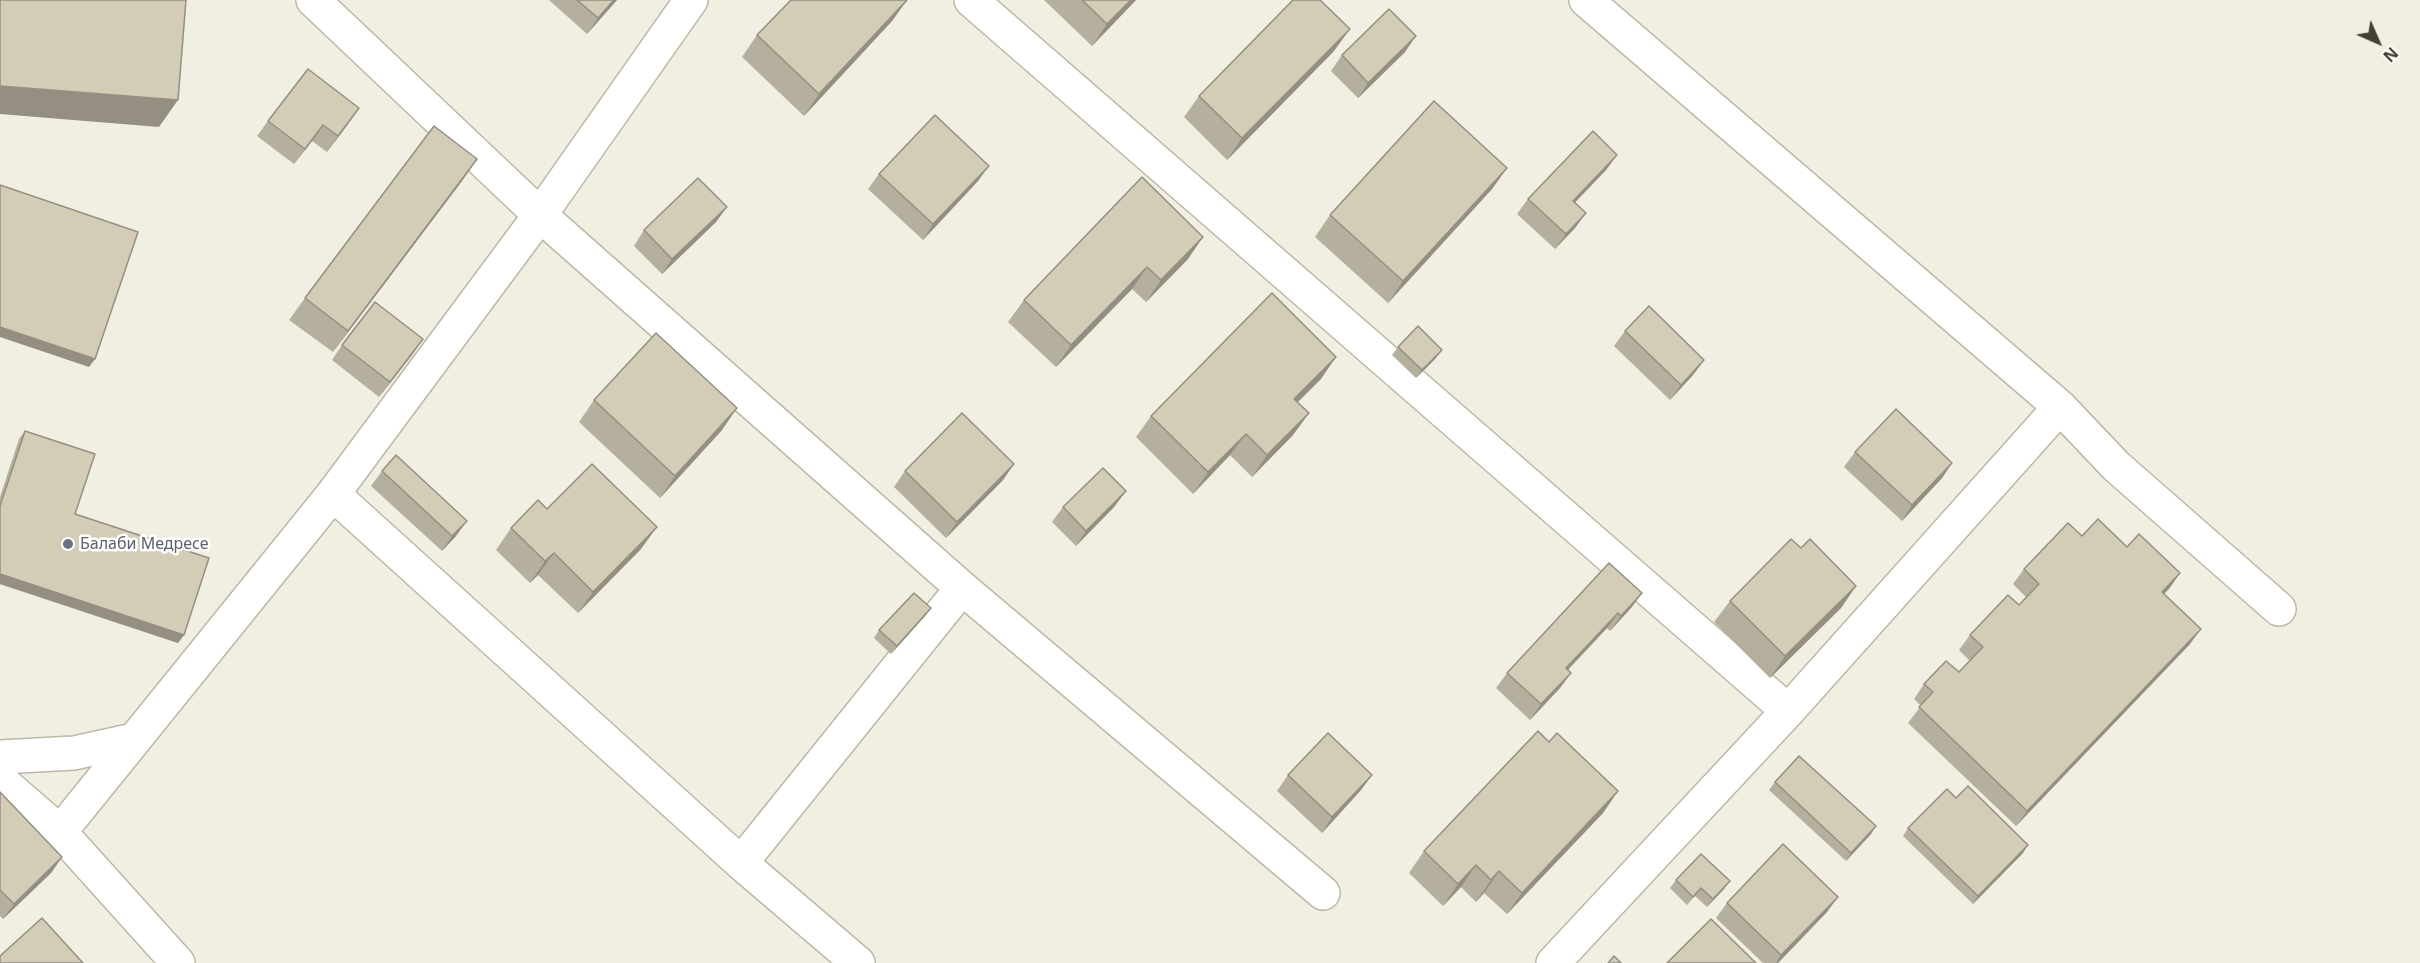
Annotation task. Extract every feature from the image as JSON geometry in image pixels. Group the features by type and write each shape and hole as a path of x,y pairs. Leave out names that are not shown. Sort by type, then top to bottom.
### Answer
{"street":[{"path":"313,0 540,215 962,588 1323,892"},
{"path":"60,832 333,494 540,215 691,0"},
{"path":"971,0 1788,711"},
{"path":"1586,0 2060,407 2116,466 2279,609"},
{"path":"1553,963 1788,711 2060,407"},
{"path":"333,494 741,863 858,963"},
{"path":"741,863 962,588"},
{"path":"0,757 74,753 133,740"},
{"path":"0,780 60,832 178,963"}],"building":[{"path":"0,0 186,0 178,100 0,86"},
{"path":"577,0 614,0 598,18"},
{"path":"791,0 907,0 819,94 757,35"},
{"path":"1082,0 1131,0 1107,24"},
{"path":"1293,0 1320,0 1350,29 1242,138 1199,96"},
{"path":"1389,9 1416,36 1368,83 1342,55"},
{"path":"308,69 359,108 338,136 323,125 305,149 268,121"},
{"path":"1434,101 1507,168 1403,281 1330,215"},
{"path":"935,115 989,166 933,224 879,174"},
{"path":"434,126 477,159 348,331 305,298"},
{"path":"1593,131 1617,155 1573,201 1586,213 1566,234 1528,199"},
{"path":"1142,177 1203,237 1161,280 1147,267 1071,345 1024,300"},
{"path":"698,178 727,207 672,259 644,230"},
{"path":"0,185 138,232 95,359 0,327"},
{"path":"1272,293 1336,357 1294,399 1309,413 1267,455 1246,434 1208,472 1151,416"},
{"path":"375,302 423,339 390,382 342,345"},
{"path":"1649,306 1704,360 1681,385 1625,331"},
{"path":"1418,326 1442,350 1422,370 1398,347"},
{"path":"656,333 737,408 675,476 594,400"},
{"path":"1896,409 1952,463 1912,505 1855,452"},
{"path":"962,413 1014,464 957,522 905,471"},
{"name":"Балаби Медресе","path":"25,431 95,454 75,514 209,558 184,635 0,574 0,506"},
{"path":"396,455 467,521 452,536 382,471"},
{"path":"592,464 657,527 593,592 554,553 545,561 511,528 538,500 547,509"},
{"path":"1103,468 1126,491 1086,531 1063,507"},
{"path":"2098,519 2127,547 2139,534 2180,573 2162,592 2201,629 2027,811 1919,707 1933,692 1924,684 1946,661 1959,672 1983,647 1970,635 2008,595 2019,605 2039,584 2024,569 2068,523 2082,536"},
{"path":"1791,539 1801,548 1810,539 1856,586 1785,656 1730,601"},
{"path":"1609,563 1642,593 1621,616 1618,613 1566,668 1571,673 1541,704 1507,673"},
{"path":"914,593 931,608 897,646 879,630"},
{"path":"1538,731 1549,742 1557,733 1618,791 1522,893 1499,871 1491,880 1476,865 1458,884 1424,851"},
{"path":"1328,733 1372,775 1332,817 1288,775"},
{"path":"1799,756 1876,826 1851,853 1775,782"},
{"path":"1968,786 2028,845 1978,896 1908,828 1947,789 1956,798"},
{"path":"0,792 62,857 14,904 0,890"},
{"path":"1783,844 1838,897 1781,955 1727,903"},
{"path":"1701,854 1730,881 1713,899 1701,888 1693,897 1676,880"},
{"path":"42,918 83,963 0,963 0,956"},
{"path":"1711,919 1756,963 1667,963"},
{"path":"1614,956 1621,963 1608,963"}],"place":[{"name":"Балаби Медресе","path":"68,544"}]}
